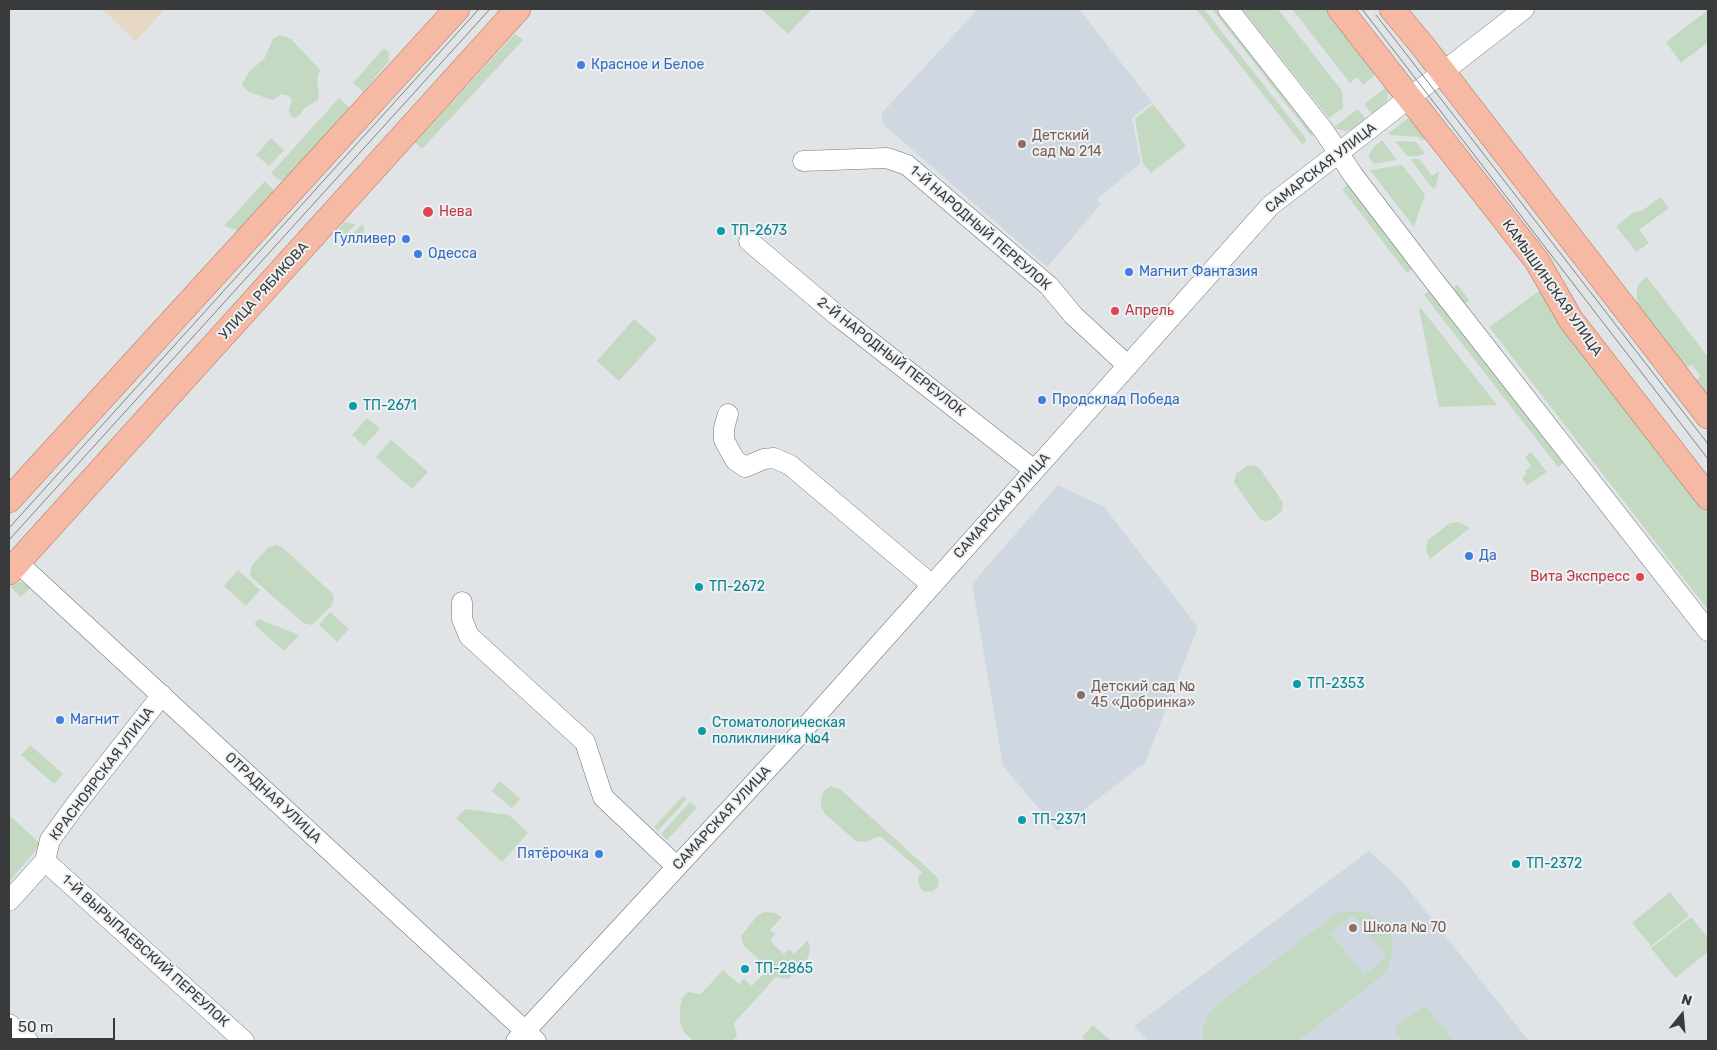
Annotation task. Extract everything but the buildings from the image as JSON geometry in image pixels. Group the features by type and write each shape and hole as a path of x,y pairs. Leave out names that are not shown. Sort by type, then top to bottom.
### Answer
{"main road":[{"path":"9,500 457,9"},
{"name":"УЛИЦА РЯБИКОВА","path":"12,563 518,9"},
{"name":"КАМЫШИНСКАЯ УЛИЦА","path":"1340,9 1537,261 1571,320 1708,497"},
{"path":"1392,9 1443,72 1708,416"}],"street":[{"path":"1228,9 1324,131 1353,175 1436,284 1708,631"},
{"name":"САМАРСКАЯ УЛИЦА","path":"526,1038 1270,206 1524,9"},
{"name":"1-Й НАРОДНЫЙ ПЕРЕУЛОК","path":"803,161 887,158 907,165 1049,286 1074,315 1128,366"},
{"name":"2-Й НАРОДНЫЙ ПЕРЕУЛОК","path":"749,241 839,317 1034,470"},
{"path":"728,414 724,428 724,440 735,460 745,468 764,459 774,458 790,465 932,585"},
{"name":"ОТРАДНАЯ УЛИЦА","path":"12,563 162,695 526,1038"},
{"path":"462,602 462,619 469,636 585,742 603,797 677,867"},
{"name":"КРАСНОЯРСКАЯ УЛИЦА","path":"9,901 45,861 50,840 162,695"},
{"name":"1-Й ВЫРЫПАЕВСКИЙ ПЕРЕУЛОК","path":"45,861 244,1041"},
{"path":"9,1024 28,1041"}],"shaded area":[{"path":"102,9 165,9 136,41"},
{"name":"Детский сад № 214","path":"978,9 1079,9 1152,102 1132,118 1141,163 1097,199 1101,204 1047,267 884,125 881,114"},
{"name":"Детский сад № 45 «Добринка»","path":"1058,485 1104,507 1198,627 1145,763 1057,830 1003,766 972,584"},
{"name":"Школа № 70","path":"1369,851 1401,880 1529,1041 1148,1041 1134,1026"}],"green space":[{"path":"761,9 812,9 788,34"},
{"path":"1196,9 1204,9 1307,140 1302,144"},
{"path":"1212,9 1220,9 1316,132 1311,136"},
{"path":"1242,9 1278,9 1342,91 1343,108 1329,118"},
{"path":"1292,9 1332,9 1381,70 1363,85 1357,77 1350,83"},
{"path":"1708,10 1708,42 1681,63 1666,42"},
{"path":"515,34 523,40 422,149 415,142"},
{"path":"280,35 291,39 320,70 317,79 318,100 303,109 300,115 295,118 290,115 289,110 292,100 289,96 282,94 273,100 249,92 242,86 250,71 264,59 273,39"},
{"path":"384,48 389,53 389,61 363,92 353,83"},
{"path":"1389,85 1387,101 1372,114 1364,104"},
{"path":"339,98 350,108 286,179 282,181 278,179 271,173"},
{"path":"1153,104 1186,146 1151,173 1143,164 1135,119"},
{"path":"1358,109 1366,119 1353,129 1346,131 1333,128"},
{"path":"1407,119 1412,120 1428,136 1422,141 1419,137 1390,135 1389,133"},
{"path":"271,138 284,150 269,166 256,155"},
{"path":"1382,140 1397,160 1374,164 1369,154"},
{"path":"1395,141 1416,142 1425,154 1407,156"},
{"path":"1410,159 1419,159 1432,176 1439,171 1436,187 1433,189"},
{"path":"1402,165 1425,194 1414,227 1370,170"},
{"path":"265,181 273,189 273,193 239,231 224,226"},
{"path":"1351,182 1416,267 1407,273 1342,189"},
{"path":"1660,197 1669,208 1639,230 1649,243 1636,252 1616,226 1634,212 1642,211"},
{"path":"344,222 356,224 341,239 337,232"},
{"path":"363,223 362,235 354,240 347,240"},
{"path":"1647,277 1708,357 1708,401 1695,383 1700,375 1692,365 1683,368 1637,305 1637,288 1640,282"},
{"path":"1457,284 1469,300 1466,303 1463,303 1454,292"},
{"path":"1432,288 1566,461 1558,467 1424,295"},
{"path":"1539,291 1708,511 1708,610 1489,327"},
{"path":"1421,308 1497,405 1439,407 1419,309"},
{"path":"634,319 657,339 619,381 597,361"},
{"path":"367,418 380,429 364,446 352,435"},
{"path":"391,440 428,472 412,489 376,457"},
{"path":"1531,452 1547,472 1527,485 1522,478 1527,473 1525,471 1531,466 1525,457"},
{"path":"1251,465 1261,470 1283,503 1282,511 1270,520 1264,521 1260,519 1234,482 1236,474 1246,466"},
{"path":"1458,522 1470,528 1430,559 1426,551 1428,540 1450,523"},
{"path":"276,545 283,548 333,594 334,598 331,606 312,625 303,623 250,575 252,565 269,547"},
{"path":"238,570 260,590 246,606 224,586"},
{"path":"20,582 31,587 21,597 10,586"},
{"path":"330,612 349,629 337,642 319,625"},
{"path":"259,619 299,635 284,651 254,624"},
{"path":"30,745 63,774 54,784 21,755"},
{"path":"500,781 520,799 512,808 492,791"},
{"path":"831,786 840,789 937,877 939,881 938,887 933,891 926,892 922,890 918,883 918,878 922,872 880,836 865,842 856,841 825,814 821,807 821,799 824,791"},
{"path":"683,796 687,799 658,831 654,827"},
{"path":"690,802 697,808 667,840 661,834"},
{"path":"465,809 509,815 528,833 502,862 456,818"},
{"path":"11,817 41,844 9,882 9,819"},
{"path":"1670,892 1689,916 1651,946 1632,923"},
{"path":"765,912 775,913 782,917 770,930 775,934 770,941 784,954 789,949 794,954 808,940 810,949 808,958 789,979 776,977 734,1023 737,1036 732,1041 693,1041 684,1032 680,1022 682,998 688,992 701,994 723,970 739,984 744,979 752,986 769,968 743,945 741,936 757,916"},
{"path":"1340,912 1365,912 1377,918 1386,927 1392,940 1392,953 1389,965 1382,976 1297,1041 1203,1041 1203,1027 1208,1015 1217,1005","holes":["1353,915 1387,957 1364,975 1330,933"]},
{"path":"1691,917 1708,938 1708,952 1675,978 1651,948"},
{"path":"1423,1007 1428,1009 1453,1041 1402,1041 1396,1033 1396,1027"},
{"path":"1093,1025 1110,1040 1087,1041 1082,1037"}],"tram line":[{"path":"9,528 479,9"},
{"path":"9,540 490,9"},
{"path":"1362,9 1708,459"},
{"path":"1376,15 1708,444"}],"place":[{"name":"Красное и Белое","path":"581,65"},
{"name":"Детский сад № 214","path":"1022,144"},
{"name":"Нева","path":"428,212"},
{"name":"ТП-2673","path":"721,231"},
{"name":"Гулливер","path":"406,239"},
{"name":"Одесса","path":"418,254"},
{"name":"Магнит Фантазия","path":"1129,272"},
{"name":"Апрель","path":"1115,311"},
{"name":"Продсклад Победа","path":"1042,400"},
{"name":"ТП-2671","path":"353,406"},
{"name":"Да","path":"1469,556"},
{"name":"Вита Экспресс","path":"1640,577"},
{"name":"ТП-2672","path":"699,587"},
{"name":"ТП-2353","path":"1297,684"},
{"name":"Детский сад № 45 «Добринка»","path":"1081,695"},
{"name":"Магнит","path":"60,720"},
{"name":"Стоматологическая поликлиника №4","path":"702,731"},
{"name":"ТП-2371","path":"1022,820"},
{"name":"Пятёрочка","path":"599,854"},
{"name":"ТП-2372","path":"1516,864"},
{"name":"Школа № 70","path":"1353,928"},
{"name":"ТП-2865","path":"745,969"}]}
